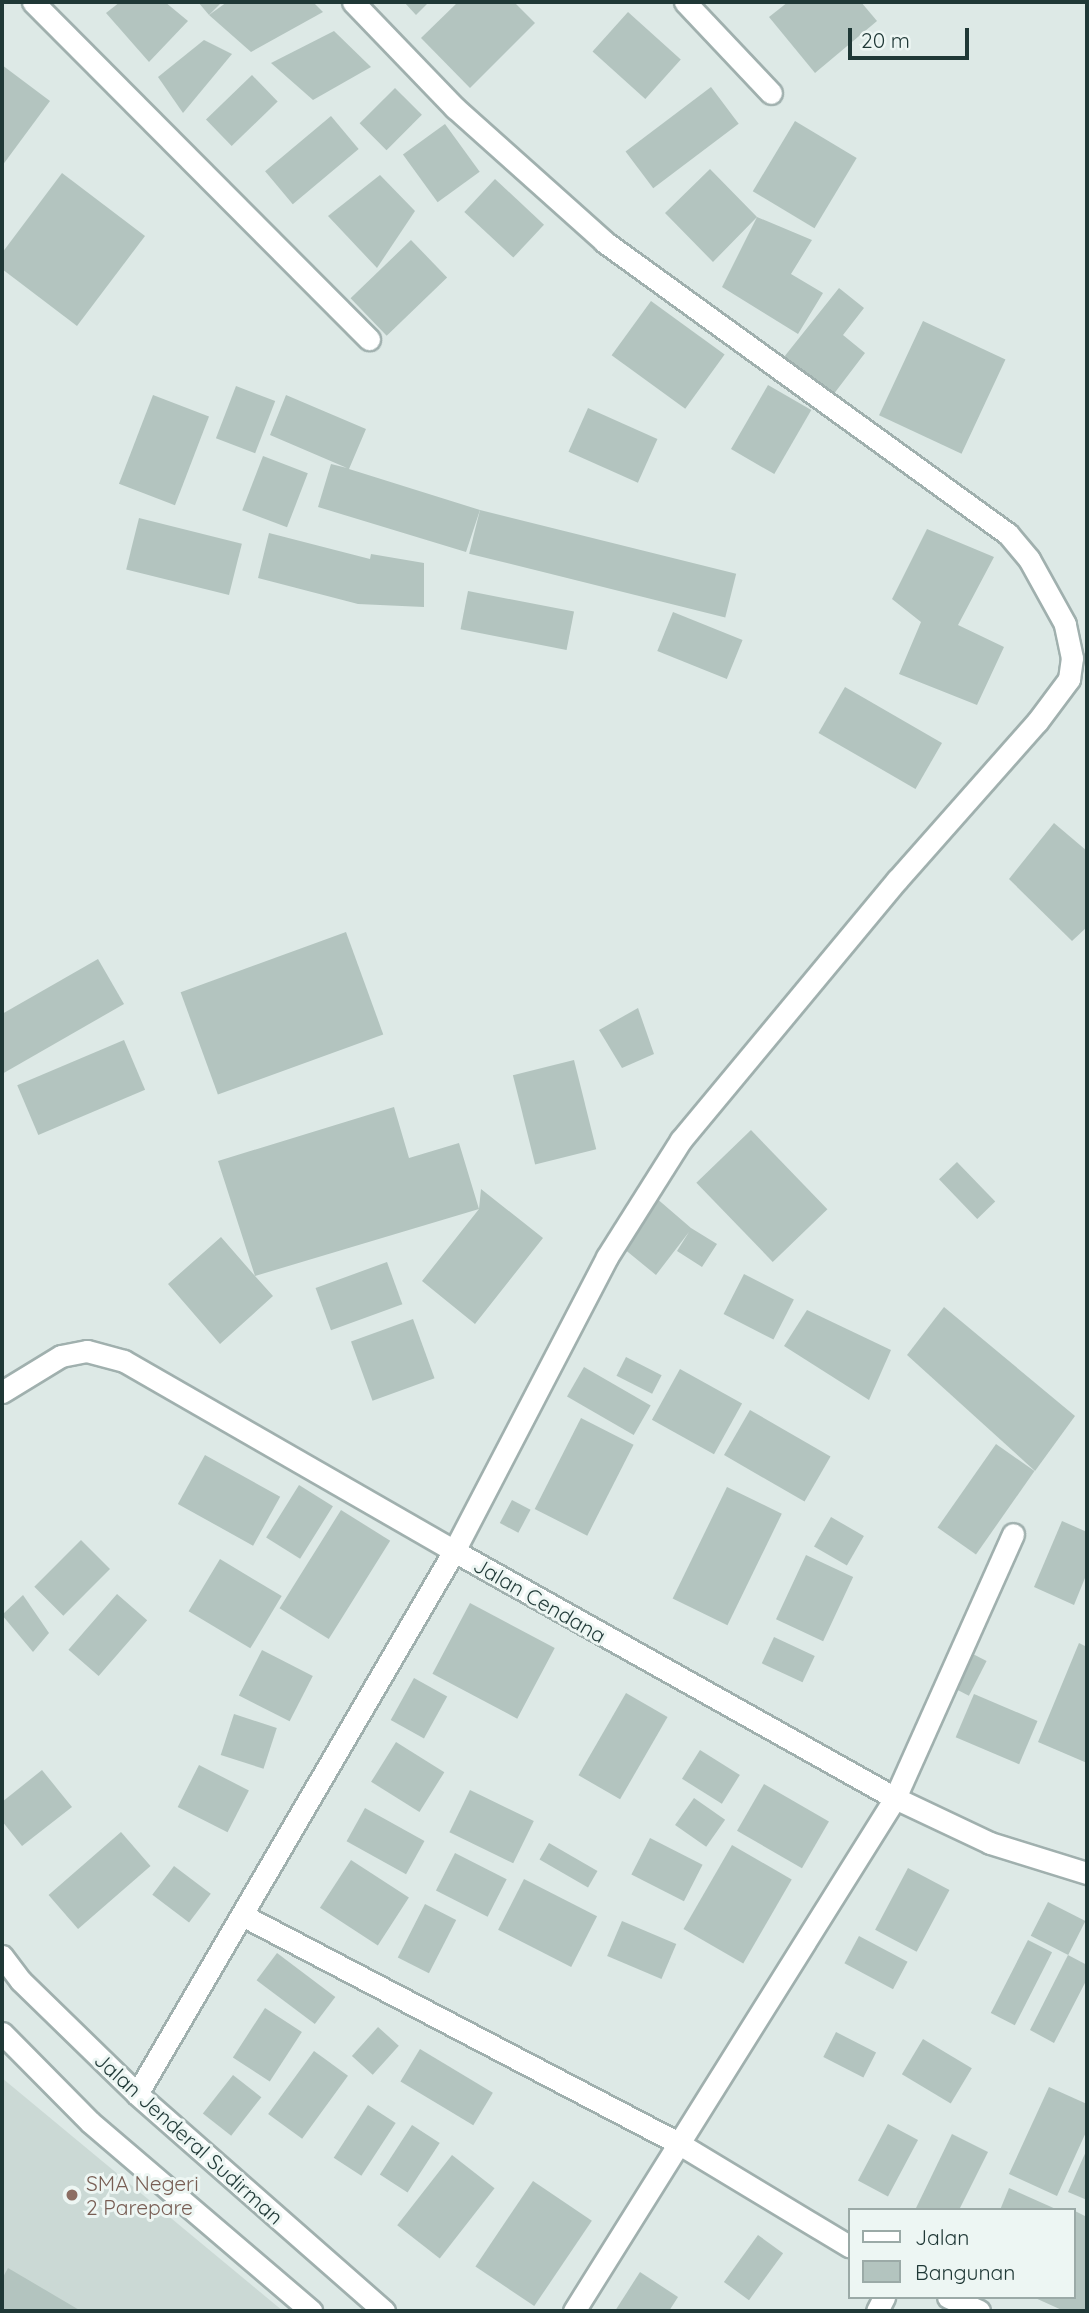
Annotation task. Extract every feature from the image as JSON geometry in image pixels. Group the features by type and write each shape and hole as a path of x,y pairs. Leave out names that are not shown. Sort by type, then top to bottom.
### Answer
{"street":[{"path":"33,2 369,339"},
{"path":"137,2094 454,1551 607,1257 681,1140 897,880 1037,722 1069,679 1072,658 1065,624 1029,559 1008,534 605,242 455,107 354,2"},
{"path":"685,2 771,93"},
{"name":"Jalan Cendana","path":"2,1392 61,1356 87,1351 124,1361 454,1551 895,1798 990,1843 1087,1873"},
{"path":"574,2311 895,1798 1013,1534"},
{"path":"242,1915 678,2143 848,2245"},
{"name":"Jalan Jenderal Sudirman","path":"2,1956 21,1981 137,2094 384,2311"},
{"path":"2,2033 90,2122 311,2311"},
{"path":"952,2299 979,2311"}],"shaded area":[{"name":"SMA Negeri 2 Parepare","path":"2,2078 283,2311 2,2311"}],"building":[{"path":"120,2 165,2 188,21 149,62 106,13"},
{"path":"198,2 222,2 209,15"},
{"path":"227,2 313,2 323,12 251,52 209,15"},
{"path":"404,2 429,2 416,15"},
{"path":"458,2 514,2 535,23 470,88 421,38"},
{"path":"788,2 861,2 877,21 815,73 769,17"},
{"path":"628,12 681,60 645,99 593,51"},
{"path":"334,31 371,67 313,100 271,63"},
{"path":"204,40 232,54 183,113 158,77"},
{"path":"2,65 50,101 2,166"},
{"path":"252,75 278,102 232,146 206,119"},
{"path":"711,87 739,124 653,188 626,151"},
{"path":"395,88 422,115 387,150 360,123"},
{"path":"331,116 359,149 293,204 265,171"},
{"path":"795,121 857,158 814,228 753,191"},
{"path":"445,124 480,172 438,202 403,155"},
{"path":"710,169 757,217 713,262 665,213"},
{"path":"62,173 145,236 77,326 2,269 2,253"},
{"path":"380,175 415,211 377,268 328,216"},
{"path":"495,179 544,225 513,258 464,212"},
{"path":"757,217 812,240 791,274 823,293 798,334 722,287"},
{"path":"411,240 447,277 387,336 351,298"},
{"path":"839,288 864,308 843,335 865,353 833,395 784,357"},
{"path":"651,301 725,354 685,409 612,355"},
{"path":"923,321 1005,359 962,454 879,415"},
{"path":"768,385 811,410 774,474 731,449"},
{"path":"236,386 275,401 255,453 216,438"},
{"path":"153,395 209,417 175,505 119,484"},
{"path":"286,395 366,429 349,469 480,510 466,552 318,507 331,464 347,468 270,435"},
{"path":"588,408 657,439 638,483 568,452"},
{"path":"263,456 308,473 287,527 242,510"},
{"path":"480,510 736,574 725,618 469,554"},
{"path":"139,518 242,544 229,595 126,569"},
{"path":"927,529 994,557 958,625 1004,647 977,705 899,674 921,622 892,599"},
{"path":"269,533 370,559 371,554 424,563 424,607 358,604 258,578"},
{"path":"468,591 574,612 567,650 461,629"},
{"path":"673,612 743,640 727,679 657,651"},
{"path":"845,687 942,743 915,789 818,733"},
{"path":"1054,823 1087,851 1087,927 1072,941 1009,879"},
{"path":"346,932 383,1034 218,1095 181,992"},
{"path":"98,959 124,1004 2,1074 2,1014"},
{"path":"638,1008 654,1054 622,1068 599,1030"},
{"path":"124,1040 145,1090 38,1135 17,1085"},
{"path":"574,1060 596,1149 535,1165 513,1075"},
{"path":"394,1107 409,1158 459,1143 479,1209 255,1276 218,1161"},
{"path":"751,1130 827,1209 773,1262 696,1183"},
{"path":"957,1162 995,1202 977,1219 939,1179"},
{"path":"481,1189 543,1238 475,1324 422,1281 479,1209"},
{"path":"655,1197 691,1228 717,1244 702,1267 677,1251 689,1232 656,1275 623,1248"},
{"path":"221,1237 273,1296 220,1344 168,1284"},
{"path":"387,1262 402,1304 331,1330 316,1288"},
{"path":"744,1274 794,1299 773,1340 724,1314"},
{"path":"944,1307 1075,1416 1035,1471 907,1355"},
{"path":"807,1310 891,1350 869,1400 784,1346"},
{"path":"413,1319 435,1378 373,1401 351,1342"},
{"path":"626,1357 662,1375 652,1394 616,1376"},
{"path":"584,1367 651,1406 634,1435 567,1396"},
{"path":"680,1369 742,1403 714,1454 652,1420"},
{"path":"750,1410 831,1456 805,1502 724,1455"},
{"path":"581,1418 634,1445 587,1536 535,1509"},
{"path":"996,1444 1035,1471 976,1555 937,1528"},
{"path":"205,1455 280,1497 253,1546 178,1504"},
{"path":"299,1485 333,1506 300,1559 266,1538"},
{"path":"727,1487 782,1514 727,1625 673,1598"},
{"path":"512,1500 531,1510 518,1533 500,1523"},
{"path":"341,1510 390,1541 329,1639 280,1608"},
{"path":"831,1517 864,1536 847,1565 814,1546"},
{"path":"1062,1521 1087,1532 1087,1573 1074,1605 1034,1587"},
{"path":"81,1540 110,1569 63,1616 34,1587"},
{"path":"806,1555 853,1577 823,1641 776,1619"},
{"path":"220,1559 282,1596 250,1648 189,1611"},
{"path":"117,1594 147,1620 99,1676 68,1650"},
{"path":"23,1595 49,1633 33,1652 2,1615"},
{"path":"470,1603 555,1648 517,1719 432,1674"},
{"path":"774,1637 815,1656 803,1682 762,1663"},
{"path":"1079,1643 1087,1647 1087,1763 1038,1742"},
{"path":"262,1650 313,1676 290,1721 239,1695"},
{"path":"967,1651 987,1661 969,1696 949,1686"},
{"path":"414,1678 447,1696 424,1738 391,1720"},
{"path":"626,1693 668,1717 620,1799 578,1775"},
{"path":"974,1694 1038,1721 1019,1764 956,1737"},
{"path":"234,1714 277,1728 264,1769 221,1755"},
{"path":"396,1742 444,1772 419,1812 371,1782"},
{"path":"700,1750 740,1775 722,1804 682,1779"},
{"path":"199,1765 249,1790 228,1832 178,1807"},
{"path":"42,1770 72,1807 22,1846 2,1821 2,1802"},
{"path":"764,1784 829,1822 802,1868 737,1831"},
{"path":"470,1790 534,1821 513,1863 449,1832"},
{"path":"694,1798 725,1820 706,1847 675,1825"},
{"path":"365,1808 424,1841 406,1874 347,1841"},
{"path":"121,1832 151,1866 78,1929 49,1895"},
{"path":"650,1838 703,1865 684,1901 631,1875"},
{"path":"549,1843 597,1871 588,1887 540,1859"},
{"path":"732,1845 792,1880 743,1964 684,1929"},
{"path":"455,1853 507,1879 488,1917 436,1890"},
{"path":"351,1860 409,1898 378,1945 320,1908"},
{"path":"174,1866 211,1894 189,1922 152,1895"},
{"path":"908,1868 949,1890 917,1952 875,1930"},
{"path":"524,1879 597,1916 571,1967 498,1930"},
{"path":"1048,1902 1085,1921 1068,1955 1031,1936"},
{"path":"425,1904 456,1920 429,1973 398,1957"},
{"path":"622,1921 676,1944 661,1979 607,1956"},
{"path":"859,1936 908,1962 893,1989 844,1963"},
{"path":"1028,1940 1052,1952 1015,2025 991,2013"},
{"path":"277,1953 335,1997 315,2024 257,1980"},
{"path":"1068,1955 1087,1965 1087,1979 1054,2043 1030,2030"},
{"path":"265,2008 302,2032 270,2081 233,2057"},
{"path":"378,2027 399,2046 373,2075 352,2056"},
{"path":"836,2032 876,2052 863,2077 823,2057"},
{"path":"923,2039 972,2068 951,2104 902,2074"},
{"path":"420,2049 493,2093 473,2125 400,2082"},
{"path":"314,2051 348,2076 302,2139 268,2114"},
{"path":"233,2075 261,2097 231,2136 203,2114"},
{"path":"1049,2087 1087,2104 1087,2130 1057,2196 1009,2174"},
{"path":"368,2105 396,2123 361,2176 334,2158"},
{"path":"888,2124 918,2140 888,2196 858,2181"},
{"path":"412,2125 440,2143 408,2192 380,2174"},
{"path":"952,2134 988,2152 960,2208 916,2208"},
{"path":"1087,2149 1087,2200 1068,2192"},
{"path":"452,2155 495,2188 440,2258 397,2225"},
{"path":"533,2181 592,2221 534,2306 475,2266"},
{"path":"1009,2188 1054,2208 1001,2208"},
{"path":"1075,2211 1087,2217 1087,2305 1084,2311 1064,2311 1037,2299 1075,2299"},
{"path":"758,2235 783,2253 749,2300 724,2282"},
{"path":"8,2268 81,2311 2,2311 2,2279"},
{"path":"640,2272 678,2297 669,2311 615,2311"}],"place":[{"name":"SMA Negeri 2 Parepare","path":"72,2195"}]}
